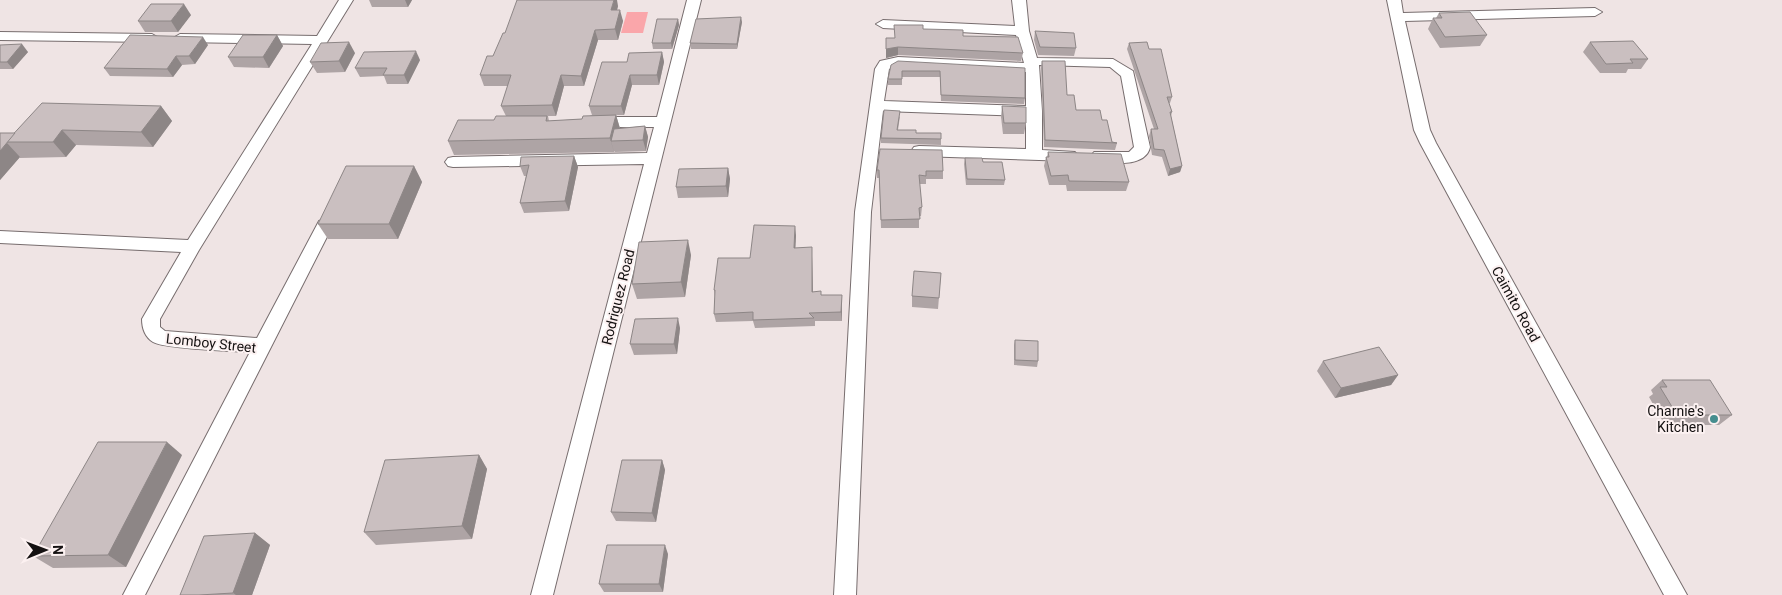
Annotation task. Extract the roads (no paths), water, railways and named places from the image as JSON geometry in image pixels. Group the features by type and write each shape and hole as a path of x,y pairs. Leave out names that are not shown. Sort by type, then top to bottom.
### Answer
{"street":[{"name":"Lomboy Street","path":"134,595 262,346 161,338 153,333 150,327 151,318 193,246 346,0"},
{"name":"Rodriguez Road","path":"542,595 694,0"},
{"path":"1019,0 1022,31 1032,64 1035,112 1034,154"},
{"path":"1396,8 1595,12"},
{"name":"Caimito Road","path":"1396,8 1422,130 1428,143 1676,595"},
{"path":"882,24 1022,31"},
{"path":"0,36 321,40"},
{"path":"845,595 864,212 871,150 876,106 882,69 891,62 1113,64 1128,74 1142,147 1141,152 1132,157 871,150"},
{"path":"876,106 1035,112"},
{"path":"584,122 663,122"},
{"path":"453,162 654,158"},
{"path":"262,346 325,225"},
{"path":"0,237 193,246"}],"place":[{"name":"Charnie's Kitchen","path":"1714,419"}]}
